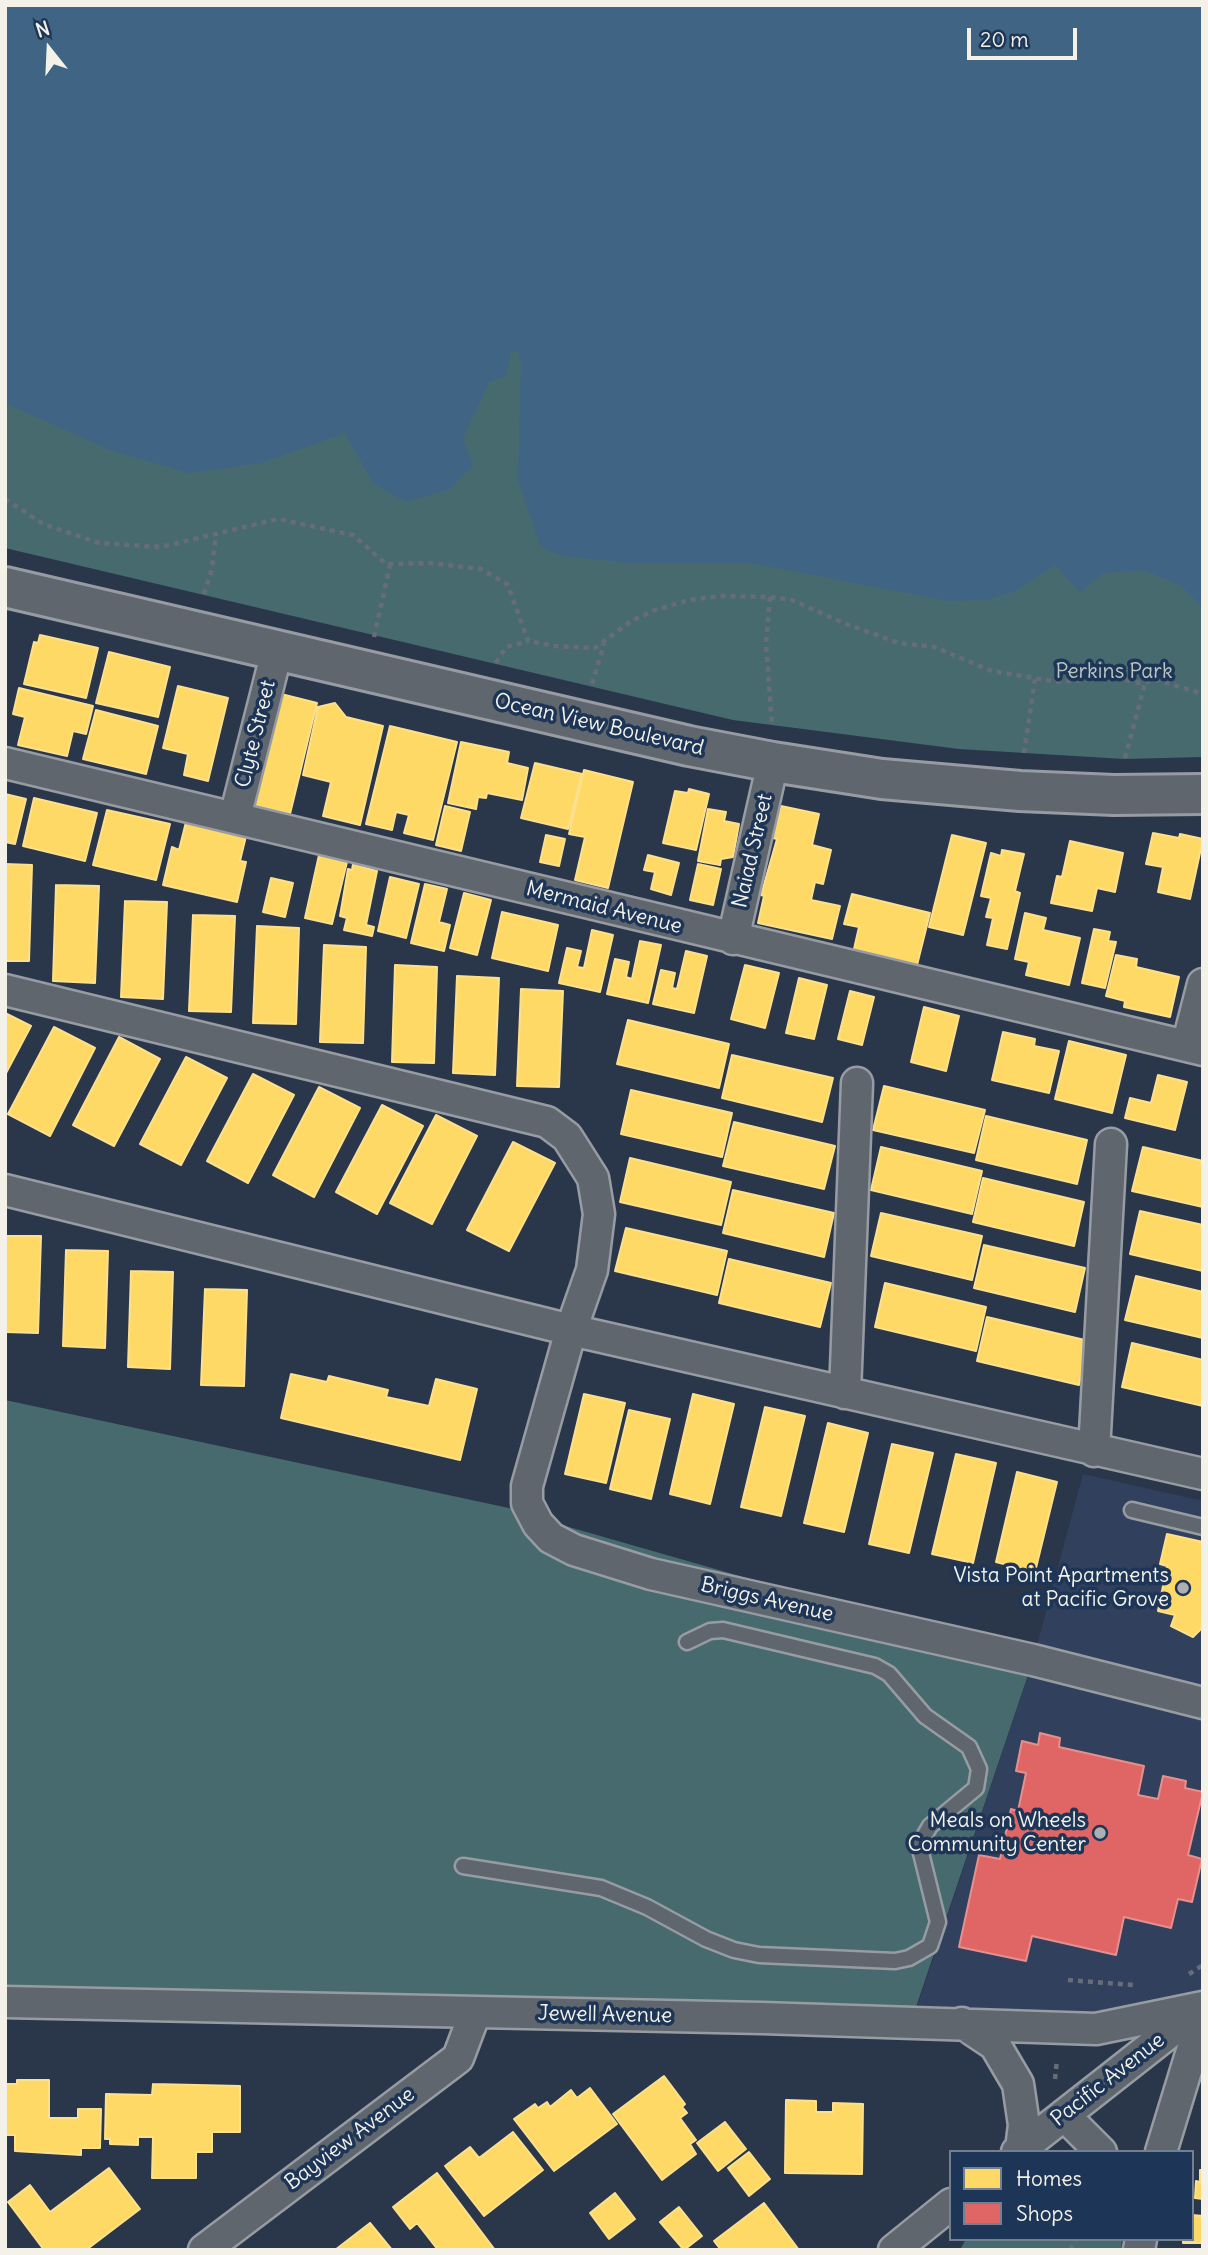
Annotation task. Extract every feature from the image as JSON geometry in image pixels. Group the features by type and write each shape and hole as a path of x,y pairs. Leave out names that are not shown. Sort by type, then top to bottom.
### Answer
{"main road":[{"name":"Ocean View Boulevard","path":"5,587 277,652 773,745 882,779 1020,791 1114,795 1203,794"}],"street":[{"name":"Clyte Street","path":"235,817 277,652"},
{"name":"Naiad Street","path":"733,939 773,745"},
{"name":"Mermaid Avenue","path":"5,762 1195,1048"},
{"path":"1195,1048 1203,984"},
{"name":"Briggs Avenue","path":"5,990 547,1122 567,1137 586,1163 593,1178 599,1214 592,1270 571,1330 527,1486 527,1503 538,1524 551,1538 574,1550 651,1574 1033,1660 1203,1703"},
{"path":"845,1393 857,1083"},
{"path":"1094,1451 1111,1144"},
{"path":"5,1190 571,1330 1203,1474"},
{"name":"Jewell Avenue","path":"5,2002 962,2023 1097,2029 1201,2007"},
{"path":"1162,2150 1195,2041 1201,2007"},
{"name":"Pacific Avenue","path":"1018,2150 1201,2007"},
{"name":"Bayview Avenue","path":"204,2250 458,2057 475,2013"},
{"path":"962,2023 995,2045 1018,2084 1024,2124 1018,2150"},
{"path":"1064,2115 1099,2150"},
{"path":"894,2250 949,2206"}],"lane":[{"path":"1132,1510 1203,1527"},
{"path":"463,1866 601,1888 647,1907 706,1940 734,1950 760,1955 895,1961 919,1954 930,1946 938,1922 919,1845 930,1826 976,1788 979,1769 969,1748 926,1716 889,1674 875,1666 723,1630 710,1631 687,1642"}],"path":[{"path":"6,501 43,524 99,543 161,547 278,519 353,535 379,561 390,565 430,563 481,569 508,585 528,641"},
{"path":"204,595 212,569 216,533"},
{"path":"374,638 390,565"},
{"path":"494,666 506,647 528,641 555,646 595,648 604,644 631,621 655,610 720,596 770,597 792,600 841,622 900,643 934,647 971,664 1035,679 1097,682 1115,678 1145,683 1164,681 1203,694"},
{"path":"770,597 766,643 773,745"},
{"path":"590,688 604,644"},
{"path":"1024,754 1035,679"},
{"path":"1125,759 1145,683"},
{"path":"1068,1980 1136,1985"}],"shaded area":[{"path":"5,5 1203,5 1203,607 1180,585 1143,570 1103,573 1080,592 1055,565 1016,591 987,600 949,601 751,563 630,563 564,556 541,547 518,481 521,363 518,351 511,352 506,376 489,382 463,438 473,465 450,489 406,502 374,484 345,433 261,463 189,473 110,450 5,403"},
{"path":"1083,1474 1203,1501 1203,2007 1177,2013 912,2022 1033,1660"}],"green space":[{"name":"Perkins Park","path":"5,5 1203,5 1203,757 1124,759 959,749 733,720 5,548"},
{"path":"5,1400 532,1513 534,1517 1033,1660 911,2022 5,2002"},
{"path":"965,2241 1122,2241 1121,2250 960,2250"}],"building: Homes":[{"path":"40,635 98,648 86,698 24,684 34,642 38,643"},
{"path":"109,652 170,667 158,717 96,703"},
{"path":"178,686 228,698 208,781 184,775 188,754 163,748"},
{"path":"19,688 93,706 86,734 73,731 67,756 18,745 25,717 13,714"},
{"path":"281,694 317,703 290,814 253,805"},
{"path":"335,703 346,717 383,726 360,825 323,816 331,782 303,775 318,707"},
{"path":"96,710 158,726 146,774 83,759"},
{"path":"390,726 457,742 433,840 404,833 409,815 396,812 392,830 366,824"},
{"path":"461,742 509,752 507,763 528,768 522,800 487,793 486,798 478,797 476,809 448,803"},
{"path":"535,763 582,774 568,829 521,818"},
{"path":"584,770 633,782 608,888 575,880 585,837 569,834"},
{"path":"689,789 709,794 696,850 663,843 675,791 688,793"},
{"path":"5,794 26,799 15,844 5,842"},
{"path":"34,798 97,813 85,861 23,846"},
{"path":"445,806 470,812 461,851 436,845"},
{"path":"781,806 819,814 812,845 831,850 823,884 815,882 811,900 840,906 832,939 758,923 764,896 761,895 777,839 773,838"},
{"path":"708,809 726,812 724,821 739,824 733,857 721,859 720,865 698,861"},
{"path":"107,810 170,824 156,880 93,865"},
{"path":"186,822 246,836 240,861 246,862 237,902 163,885 172,847 179,850"},
{"path":"1153,833 1179,838 1180,834 1203,839 1190,899 1158,892 1163,867 1146,864"},
{"path":"546,835 565,839 559,866 540,862"},
{"path":"952,835 986,843 963,935 929,927"},
{"path":"1070,841 1123,853 1115,892 1097,888 1092,911 1051,903 1057,876 1062,877"},
{"path":"1002,850 1024,854 1015,891 1020,893 1007,949 987,945 993,918 986,917 991,898 981,896 991,853 1001,856"},
{"path":"319,855 347,862 332,924 305,918"},
{"path":"648,855 679,863 671,895 651,889 655,872 644,870"},
{"path":"5,864 32,865 29,961 5,961"},
{"path":"353,864 377,871 366,925 374,927 372,936 344,930 347,918 340,916 348,869 352,870"},
{"path":"698,864 721,869 713,905 690,900"},
{"path":"390,877 419,884 406,938 378,931"},
{"path":"271,878 293,883 285,917 263,912"},
{"path":"425,884 447,889 439,922 450,925 444,951 411,943"},
{"path":"56,885 99,886 95,983 53,981"},
{"path":"464,893 491,900 477,955 450,948"},
{"path":"852,894 930,913 917,965 854,949 859,927 844,924"},
{"path":"125,901 167,902 163,999 121,997"},
{"path":"502,912 558,925 548,971 492,958"},
{"path":"1025,913 1046,918 1043,930 1080,938 1069,985 1026,975 1029,962 1015,959"},
{"path":"193,915 235,916 231,1012 189,1011"},
{"path":"257,926 299,928 296,1024 253,1023"},
{"path":"1094,929 1110,932 1108,941 1116,942 1105,988 1082,983"},
{"path":"592,930 613,935 600,992 559,983 567,948 581,951 577,967 584,968"},
{"path":"640,941 661,945 648,1003 607,994 615,959 629,962 626,977 632,979"},
{"path":"324,945 366,947 363,1043 320,1042"},
{"path":"686,951 707,956 694,1013 653,1004 661,970 675,973 672,988 677,989"},
{"path":"1116,955 1137,959 1136,967 1179,977 1170,1017 1124,1007 1125,1001 1106,996"},
{"path":"395,965 437,967 434,1063 392,1062"},
{"path":"745,965 779,973 765,1028 731,1019"},
{"path":"457,976 499,978 495,1075 453,1073"},
{"path":"799,978 827,985 814,1039 786,1033"},
{"path":"521,989 563,991 559,1087 517,1086"},
{"path":"850,991 874,997 862,1045 838,1039"},
{"path":"924,1007 959,1016 946,1071 911,1062"},
{"path":"5,1013 31,1026 5,1075"},
{"path":"628,1020 729,1044 719,1088 617,1064"},
{"path":"54,1027 95,1048 50,1136 8,1114"},
{"path":"1003,1032 1035,1039 1034,1046 1059,1051 1049,1093 992,1080"},
{"path":"119,1037 160,1059 114,1146 73,1125"},
{"path":"1069,1041 1126,1055 1112,1113 1055,1099"},
{"path":"732,1055 833,1078 822,1122 722,1098"},
{"path":"186,1057 227,1078 181,1165 140,1144"},
{"path":"253,1074 294,1095 248,1183 207,1161"},
{"path":"1158,1075 1187,1082 1175,1130 1125,1118 1130,1098 1151,1103"},
{"path":"884,1086 985,1110 974,1153 873,1130"},
{"path":"319,1087 360,1108 314,1197 273,1175"},
{"path":"631,1090 732,1113 722,1157 621,1134"},
{"path":"382,1105 423,1126 377,1214 336,1192"},
{"path":"436,1115 477,1136 432,1224 390,1203"},
{"path":"986,1116 1087,1140 1077,1184 976,1160"},
{"path":"734,1122 835,1146 824,1189 723,1166"},
{"path":"513,1142 555,1163 509,1251 467,1230"},
{"path":"881,1147 982,1171 972,1214 871,1190"},
{"path":"1143,1147 1203,1161 1203,1207 1132,1191"},
{"path":"630,1158 731,1182 721,1225 620,1202"},
{"path":"983,1178 1084,1202 1074,1246 973,1222"},
{"path":"733,1190 834,1213 824,1257 723,1233"},
{"path":"1140,1211 1203,1225 1203,1271 1130,1254"},
{"path":"881,1213 982,1236 972,1280 871,1256"},
{"path":"626,1228 727,1251 717,1295 615,1271"},
{"path":"5,1236 41,1236 38,1333 5,1332"},
{"path":"984,1245 1085,1268 1075,1312 974,1288"},
{"path":"66,1250 108,1251 105,1348 63,1346"},
{"path":"729,1259 831,1283 820,1327 719,1303"},
{"path":"131,1271 173,1272 170,1369 128,1367"},
{"path":"1136,1276 1203,1292 1203,1338 1125,1320"},
{"path":"885,1283 986,1307 976,1351 875,1327"},
{"path":"205,1289 247,1290 244,1386 201,1385"},
{"path":"987,1317 1089,1341 1079,1385 977,1361"},
{"path":"1132,1343 1203,1360 1203,1406 1122,1387"},
{"path":"291,1374 327,1382 329,1376 388,1390 386,1397 429,1406 436,1379 477,1389 460,1460 281,1418"},
{"path":"584,1394 625,1403 606,1483 565,1474"},
{"path":"693,1394 734,1404 710,1504 670,1494"},
{"path":"765,1407 805,1416 781,1516 741,1507"},
{"path":"629,1410 670,1419 651,1499 610,1489"},
{"path":"828,1423 868,1433 844,1532 804,1523"},
{"path":"892,1444 933,1453 909,1553 869,1544"},
{"path":"956,1454 996,1463 973,1563 932,1554"},
{"path":"1017,1472 1057,1482 1035,1572 996,1562"},
{"name":"Vista Point Apartments at Pacific Grove","path":"1167,1534 1203,1542 1203,1627 1193,1637 1171,1626 1175,1615 1158,1611 1167,1566 1160,1564"},
{"path":"664,2076 685,2104 682,2107 687,2113 680,2118 696,2140 690,2144 696,2154 662,2180 613,2114"},
{"path":"17,2080 49,2080 49,2118 78,2118 78,2109 101,2109 100,2148 81,2148 81,2155 15,2151 15,2135 5,2135 5,2084 17,2084"},
{"path":"153,2084 240,2086 240,2132 212,2132 212,2152 196,2152 196,2178 152,2178 153,2137 138,2137 138,2145 110,2144 110,2139 105,2139 106,2094 152,2095"},
{"path":"590,2088 617,2124 554,2171 514,2119 535,2104 538,2108 547,2102 550,2107 571,2090 577,2098"},
{"path":"786,2100 816,2101 816,2112 833,2112 833,2103 863,2104 862,2174 785,2173"},
{"path":"725,2122 746,2149 718,2171 697,2143"},
{"path":"513,2132 543,2170 484,2216 445,2166 470,2147 479,2158"},
{"path":"749,2152 770,2179 749,2196 728,2168"},
{"path":"109,2168 140,2209 86,2250 44,2250 8,2202 30,2185 50,2212"},
{"path":"1200,2170 1203,2170 1203,2199 1195,2198 1196,2181 1200,2182"},
{"path":"437,2173 495,2250 438,2250 417,2223 410,2229 393,2207"},
{"path":"615,2193 635,2219 609,2239 590,2213"},
{"path":"764,2203 799,2250 721,2250 714,2241"},
{"path":"679,2207 702,2236 684,2250 660,2222"},
{"path":"1194,2215 1203,2216 1203,2243 1183,2243 1194,2241"},
{"path":"370,2223 392,2250 335,2250"}],"building: Shops":[{"name":"Meals on Wheels Community Center","path":"1040,1733 1060,1738 1059,1747 1144,1766 1138,1795 1158,1799 1163,1776 1186,1781 1185,1788 1203,1792 1188,1855 1202,1859 1192,1902 1178,1899 1171,1928 1124,1917 1116,1955 1032,1936 1026,1961 959,1947 979,1855 1000,1859 1011,1809 1018,1811 1026,1773 1016,1771 1022,1741 1038,1745"}],"place":[{"name":"Vista Point Apartments at Pacific Grove","path":"1183,1588"},
{"name":"Meals on Wheels Community Center","path":"1100,1833"}]}
